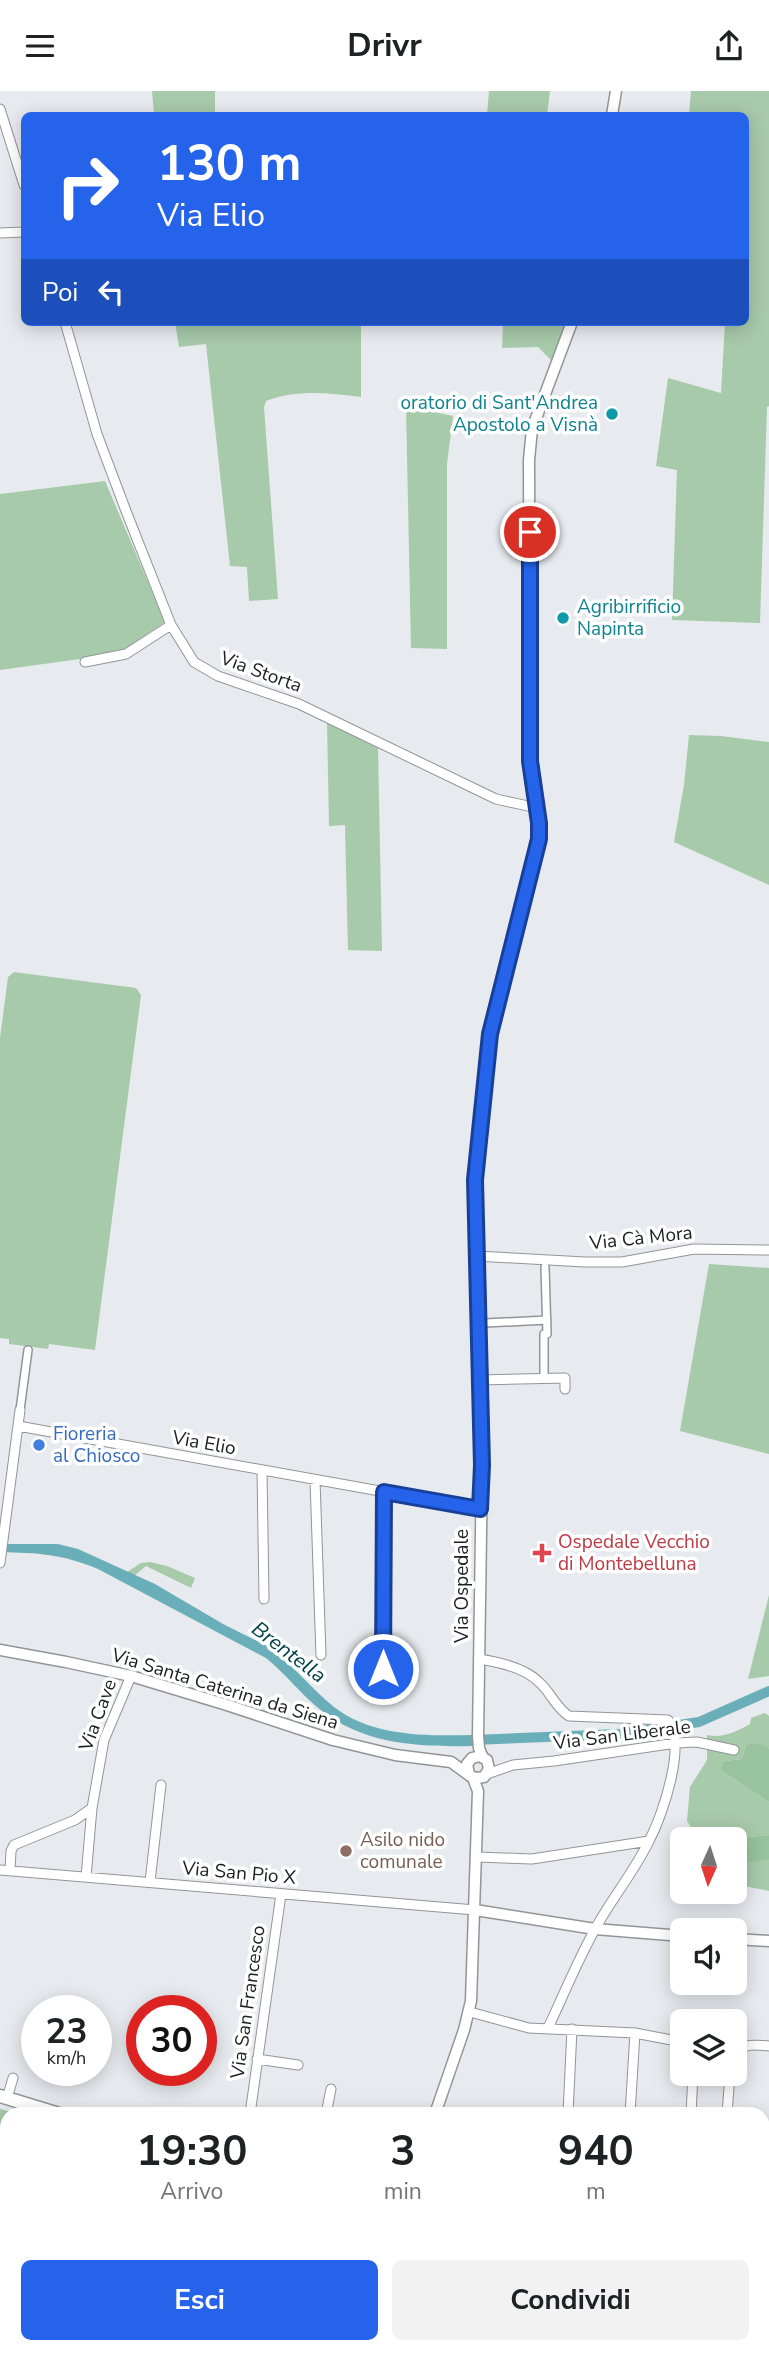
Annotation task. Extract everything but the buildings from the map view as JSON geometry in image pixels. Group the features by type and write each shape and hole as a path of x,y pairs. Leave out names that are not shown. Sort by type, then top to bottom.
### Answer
{"main road":[{"path":"4,2097 36,2107"}],"street":[{"path":"612,112 616,91"},
{"path":"0,109 21,176"},
{"path":"0,233 21,232"},
{"name":"Via Storta","path":"66,326 97,434 171,625 189,657 207,671 299,704 496,799 537,808"},
{"name":"Via Ospedale","path":"478,1756 482,1465 475,1180 490,1034 539,839 530,761 529,460 532,429 571,326"},
{"path":"85,661 126,654 171,625"},
{"name":"Via Cà Mora","path":"476,1256 622,1262 694,1249 769,1250"},
{"path":"544,1378 544,1334 547,1334 545,1267"},
{"path":"485,1323 547,1320"},
{"path":"0,1563 28,1350"},
{"path":"479,1380 565,1378 565,1389"},
{"name":"Via Elio","path":"18,1426 480,1509"},
{"path":"262,1471 264,1599"},
{"path":"315,1480 321,1655"},
{"path":"383,1669 384,1492"},
{"name":"Via Santa Caterina da Siena","path":"0,1650 131,1677 333,1740 396,1755 453,1763 469,1775"},
{"path":"480,1660 528,1673 540,1682 560,1709 569,1716 664,1719 671,1723 676,1743 676,1757 657,1823 649,1841 594,1929 548,2028"},
{"name":"Via Cave","path":"86,1877 92,1808 104,1740 131,1677"},
{"name":"Via San Liberale","path":"486,1775 513,1765 676,1743 698,1742 734,1750"},
{"path":"437,2107 470,2012 478,1794 477,1784 469,1775 467,1764 478,1756 489,1766 478,1794"},
{"name":"Via Santa Caterina da Siena","path":"441,1760 478,1756"},
{"name":"Via San Liberale","path":"478,1756 513,1765"},
{"path":"469,1775 479,1779 486,1775"},
{"path":"150,1882 161,1785"},
{"path":"5,1870 14,1845 75,1820 92,1808"},
{"path":"477,1857 532,1859 649,1841"},
{"name":"Via San Pio X","path":"5,1870 475,1910"},
{"name":"Via San Francesco","path":"251,2107 281,1894"},
{"path":"475,1910 594,1929 670,1935"},
{"path":"747,1940 769,1941"},
{"path":"470,2012 513,2025 635,2033 670,2040"},
{"path":"568,2107 572,2029"},
{"path":"630,2107 635,2033"},
{"path":"747,2045 769,2046"},
{"path":"257,2059 298,2065"},
{"path":"4,2097 13,2078"},
{"path":"691,2107 692,2086"},
{"path":"728,2107 729,2086"},
{"path":"327,2107 331,2089"}],"green space":[{"path":"152,91 215,91 215,112 154,112"},
{"path":"489,91 550,91 547,112 487,112"},
{"path":"691,91 769,91 769,406 760,623 672,620 677,470 656,466 668,378 721,393 725,326 749,326 749,112 689,112"},
{"path":"176,326 361,326 361,397 301,393 266,401 264,407 278,599 249,601 247,567 230,566 206,344 179,347"},
{"path":"503,326 565,326 553,362 538,347 502,348"},
{"path":"406,406 453,416 447,464 447,649 411,648"},
{"path":"105,481 165,622 125,649 87,658 0,670 0,494"},
{"path":"327,721 378,747 382,951 348,950 345,825 329,826"},
{"path":"689,735 769,742 769,885 674,842"},
{"path":"14,972 136,988 141,995 95,1350 49,1344 48,1349 9,1344 9,1339 0,1338 0,1038 8,977"},
{"path":"709,1264 769,1268 769,1454 680,1431"},
{"path":"150,1562 195,1578 191,1588 146,1566 134,1576 127,1572 141,1563"},
{"path":"769,1595 769,1676 748,1679"},
{"path":"765,1713 769,1716 769,1749 753,1743 746,1745 742,1759 725,1761 722,1771 769,1802 769,1835 747,1838 747,1827 691,1827 687,1821 690,1787 707,1760 707,1735 718,1736 735,1732 750,1724 751,1718"},
{"path":"753,1743 769,1749 769,1802 722,1771 721,1767 725,1761 742,1759 746,1745"},
{"path":"769,1835 769,1859 747,1863 748,1837"},
{"path":"769,1859 769,1891 747,1886 747,1863"}],"water":[{"path":"0,1544 58,1544 78,1549 155,1584 267,1646 325,1700 349,1717 401,1733 473,1735 473,1746 394,1742 357,1731 322,1711 266,1658 98,1569 50,1555 0,1552"}],"waterway":[{"name":"Brentella","path":"473,1740 619,1734 699,1722 769,1691"}],"place":[{"name":"oratorio di Sant'Andrea Apostolo a Visnà","path":"612,414"},
{"name":"Agribirrificio Napinta","path":"563,618"},
{"name":"Fioreria al Chiosco","path":"39,1445"},
{"name":"Ospedale Vecchio di Montebelluna","path":"542,1553"},
{"name":"Asilo nido comunale","path":"346,1851"}],"route":[{"path":"383,1669 384,1492 480,1509 482,1465 475,1180 490,1034 539,839 530,761 530,532"}]}
